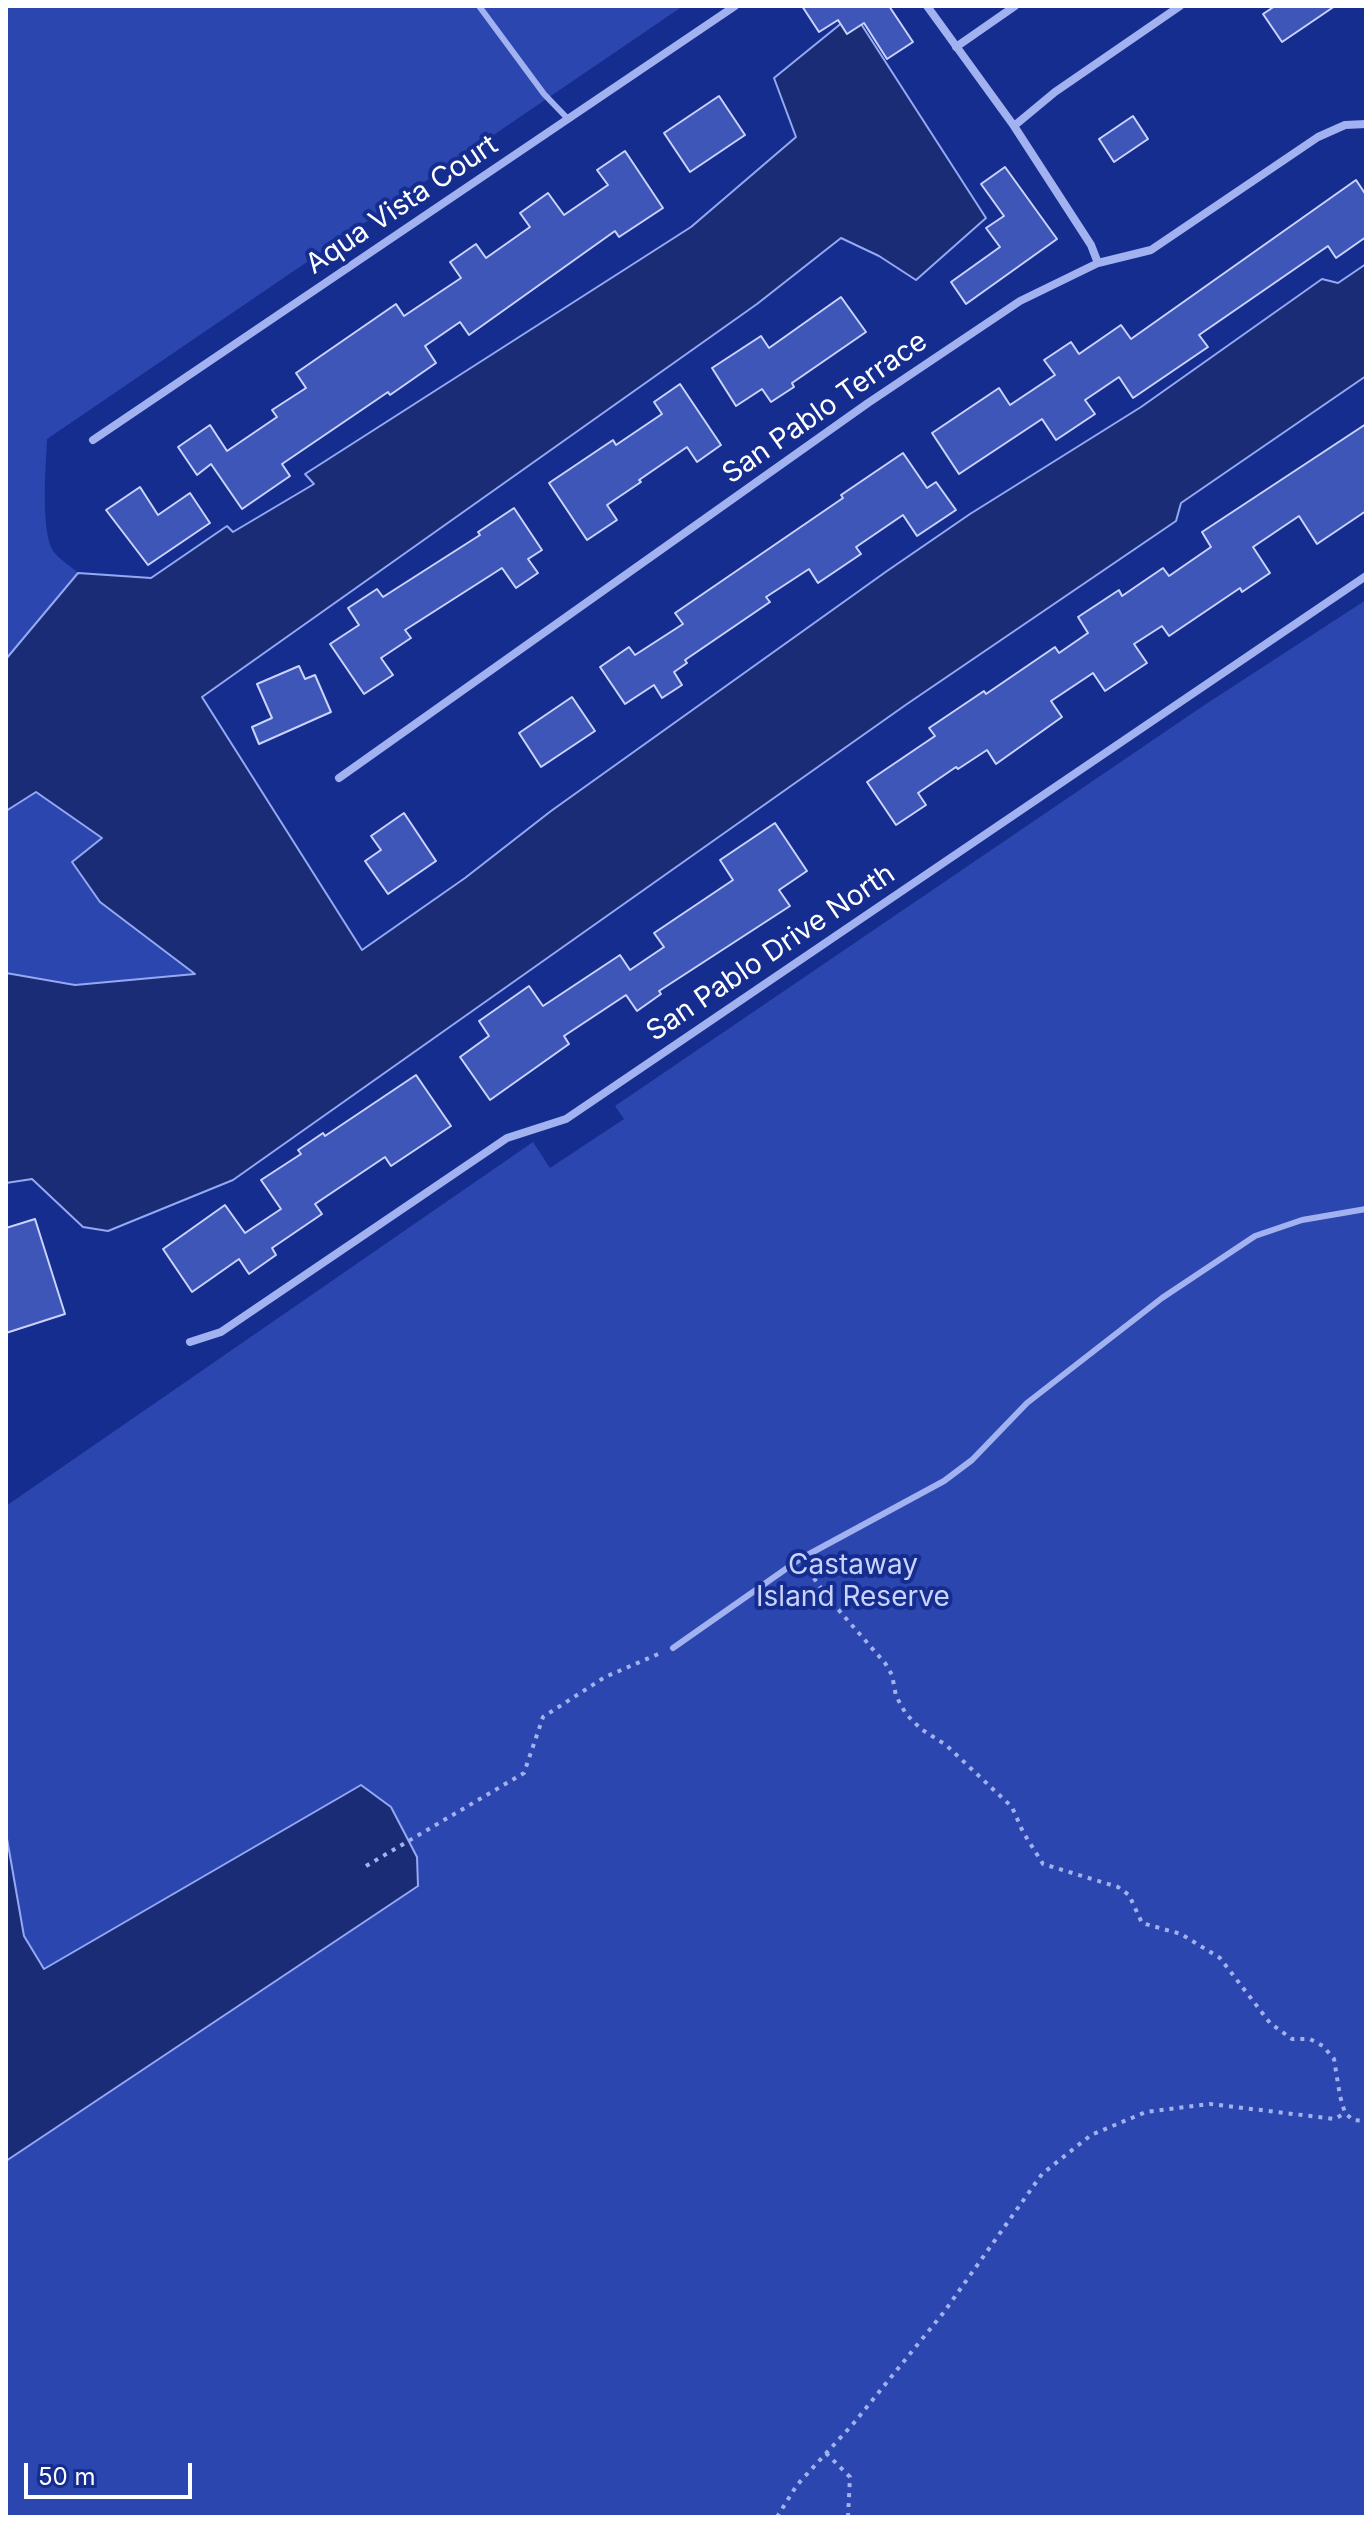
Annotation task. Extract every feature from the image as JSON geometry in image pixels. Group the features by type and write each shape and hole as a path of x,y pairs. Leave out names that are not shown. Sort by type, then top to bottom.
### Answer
{"street":[{"name":"Aqua Vista Court","path":"93,440 735,6"},
{"path":"927,6 1014,126 1091,245 1098,263"},
{"path":"956,47 1015,6"},
{"path":"1014,126 1055,92 1180,6"},
{"name":"San Pablo Terrace","path":"339,778 868,403 1020,301 1098,263 1151,250 1318,137 1345,125 1364,124"},
{"name":"San Pablo Drive North","path":"190,1342 221,1332 507,1138 566,1119 1366,576"}],"lane":[{"path":"479,6 544,94 568,119"},
{"path":"673,1648 800,1559 944,1481 972,1460 1027,1403 1162,1298 1255,1236 1302,1220 1366,1209"}],"path":[{"path":"800,1559 829,1599 885,1663 906,1714 921,1729 946,1745 1012,1807 1043,1864 1118,1887 1129,1895 1142,1923 1181,1934 1220,1958 1270,2023 1292,2039 1310,2039 1323,2046 1334,2059 1345,2113 1353,2120 1366,2121"},
{"path":"366,1866 524,1773 543,1717 605,1677 673,1648"},
{"path":"777,2517 797,2485 944,2312 1042,2174 1091,2135 1146,2112 1210,2104 1335,2119 1345,2113"},
{"path":"826,2453 850,2477 848,2517"}],"green space":[{"path":"6,6 683,6 47,439 45,497 50,543 56,555 78,573 6,659"},
{"name":"Castaway Island Reserve","path":"1366,600 1366,2517 6,2517 6,2161 418,1886 417,1857 392,1808 361,1785 43,1969 24,1936 6,1833 6,1506 533,1142 550,1168 624,1119 615,1106 1203,706"},
{"path":"36,792 102,839 100,902 196,975 75,985 6,973 6,811"}],"shaded area":[{"path":"854,13 986,218 916,280 879,256 841,238 757,304 202,697 362,950 465,878 551,811 970,514 1141,407 1322,279 1338,283 1366,264 1366,376 1181,503 1176,521 907,704 233,1180 108,1231 83,1227 32,1179 6,1183 6,973 75,985 195,974 100,902 72,862 102,838 36,792 6,811 6,659 78,573 151,578 227,526 233,532 314,484 305,474 691,227 796,137 774,78"},
{"path":"361,1785 391,1807 417,1857 418,1886 6,2161 6,1833 24,1936 44,1969"}],"building":[{"path":"802,6 889,6 913,42 887,59 864,23 847,34 838,20 819,32"},
{"path":"1275,6 1335,6 1282,42 1263,14"},
{"path":"719,96 745,135 690,172 664,133"},
{"path":"1133,116 1148,139 1114,162 1099,139"},
{"path":"625,151 663,208 619,237 615,231 469,335 460,322 425,346 436,363 282,464 290,476 242,509 211,464 197,475 178,447 210,425 227,451 277,417 272,410 306,388 296,373 396,304 404,316 461,278 450,262 476,244 486,258 530,227 520,213 548,193 564,215 608,185 597,170"},
{"path":"1005,167 1057,239 966,304 951,282 1000,247 986,228 1004,216 981,184"},
{"path":"1356,180 1366,195 1366,237 1336,258 1328,246 1199,335 1208,347 1133,398 1119,377 1085,400 1095,414 1056,440 1042,419 959,474 932,433 999,388 1010,405 1055,375 1044,360 1071,342 1079,354 1121,325 1131,339"},
{"path":"841,297 866,332 792,383 794,387 771,402 762,389 736,406 712,368 761,336 769,348"},
{"path":"680,384 721,445 697,462 687,447 639,480 641,482 607,505 617,520 587,540 549,483 613,440 616,445 662,414 654,402"},
{"path":"1366,424 1366,511 1317,544 1299,516 1253,547 1270,573 1242,592 1240,588 1169,636 1162,626 1134,644 1147,663 1105,691 1093,673 1051,701 1062,717 996,764 987,750 958,769 956,767 918,793 926,805 896,825 867,782 935,736 929,728 1055,647 1059,653 1088,633 1078,617 1119,590 1122,596 1163,568 1169,576 1211,547 1202,532"},
{"path":"903,453 927,488 936,482 956,510 917,536 903,515 856,547 861,554 818,583 809,569 766,597 770,602 685,660 687,663 674,672 682,685 662,698 654,685 625,704 600,667 629,647 635,655 683,624 675,613"},
{"path":"140,487 158,515 190,493 210,523 148,565 106,510"},
{"path":"514,508 542,550 528,559 538,573 516,588 502,568 405,630 411,638 381,658 393,675 364,694 330,644 359,625 348,608 377,589 383,597 480,535 478,532"},
{"path":"299,666 305,679 315,675 331,712 259,744 252,727 272,718 257,684"},
{"path":"572,697 595,731 541,767 519,733"},
{"path":"404,813 436,861 388,894 365,861 381,850 371,836"},
{"path":"775,823 807,871 779,890 790,906 659,991 661,994 637,1011 626,995 564,1036 569,1044 490,1100 460,1057 489,1036 479,1021 529,986 543,1006 620,955 630,970 664,947 654,933 733,880 720,860"},
{"path":"416,1075 451,1126 391,1166 385,1157 315,1204 322,1214 272,1248 276,1255 249,1274 239,1259 192,1292 163,1249 225,1205 245,1233 281,1209 261,1180 301,1154 298,1150 323,1133 325,1136"},
{"path":"35,1219 65,1314 6,1333 6,1228"}]}
